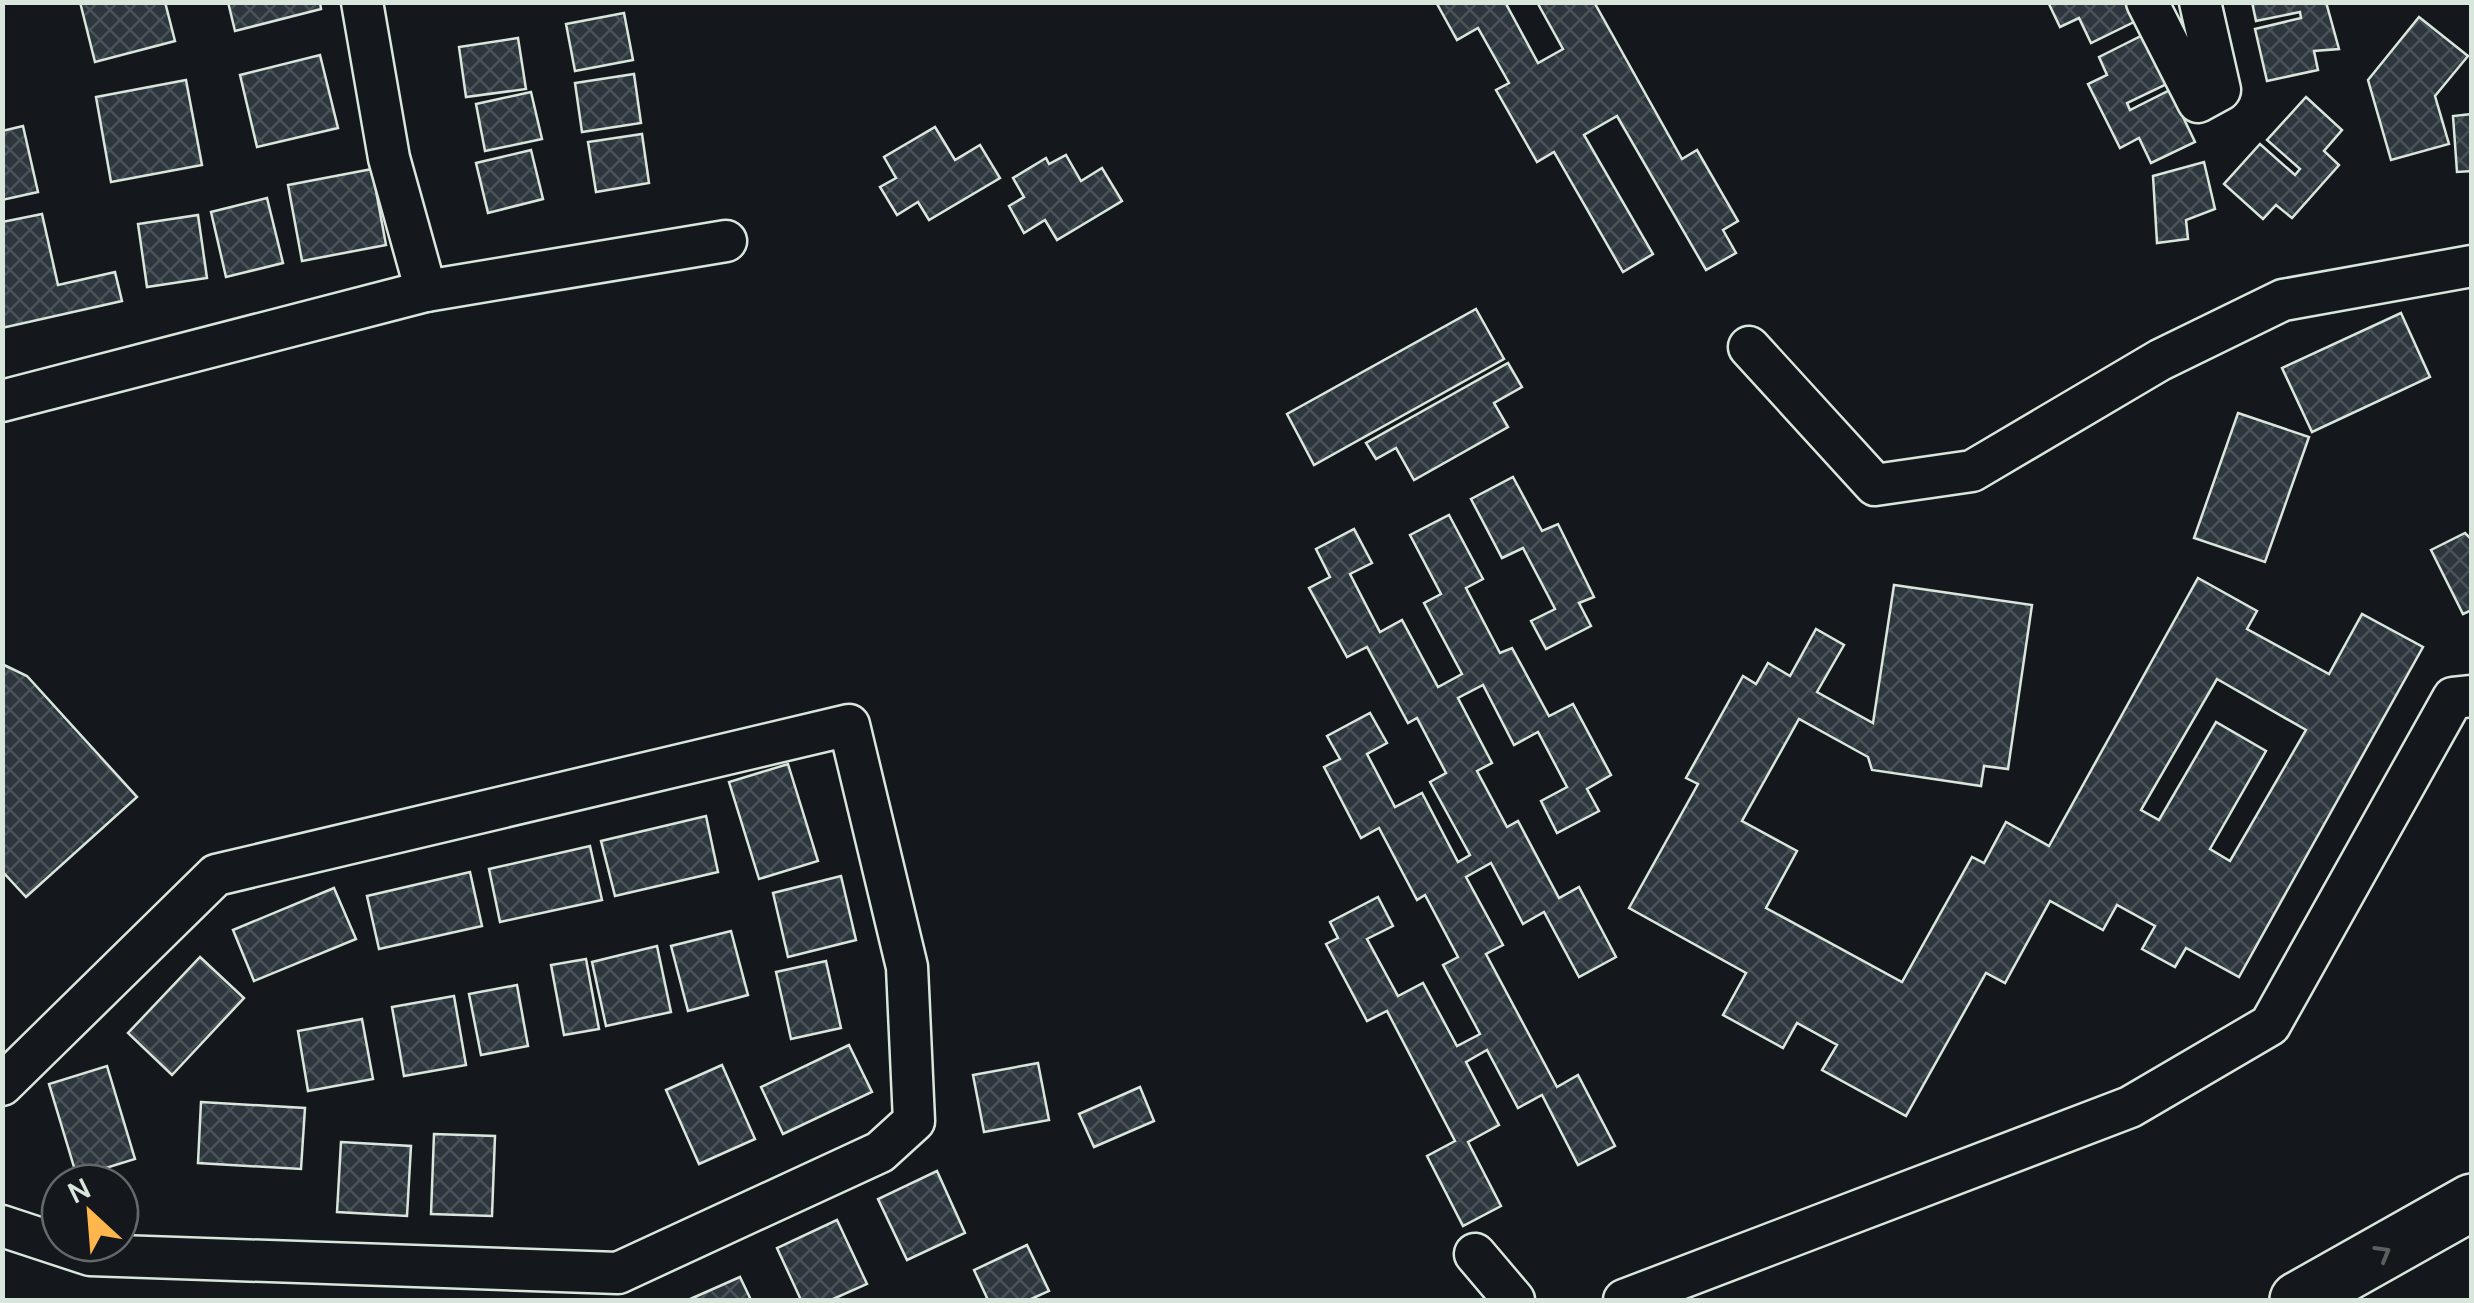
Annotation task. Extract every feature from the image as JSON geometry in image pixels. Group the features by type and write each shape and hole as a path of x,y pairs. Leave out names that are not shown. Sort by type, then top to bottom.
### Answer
{"highway":[{"path":"2298,1300 2472,1202"}],"street":[{"path":"362,2 388,158 426,291"},
{"path":"2148,2 2198,102 2220,90 2200,2"},
{"path":"2,401 426,291 726,241"},
{"path":"1749,346 1875,485 1972,471 2160,360 2282,300 2472,266"},
{"path":"1624,1300 2130,1106 2270,1025 2452,698 2472,696"},
{"path":"2,1085 216,874 849,725 907,967 914,1122 880,1152 618,1273 90,1255 2,1226"},
{"path":"1475,1254 1514,1300"}],"building":[{"path":"80,2 165,2 175,41 95,62"},
{"path":"228,2 320,2 321,9 235,31"},
{"path":"1436,2 1505,2 1538,63 1563,49 1537,2 1594,2 1682,159 1697,150 1738,221 1723,230 1736,253 1706,270 1617,116 1584,135 1653,254 1623,272 1554,152 1537,162 1496,90 1509,83 1478,28 1457,40"},
{"path":"2048,2 2127,2 2136,21 2091,43 2079,18 2060,27"},
{"path":"2252,2 2326,2 2339,49 2314,51 2318,70 2267,81 2255,29 2301,18 2300,12 2256,21"},
{"path":"624,13 633,60 575,71 566,24"},
{"path":"2419,17 2468,56 2435,96 2449,144 2391,160 2368,80"},
{"path":"2145,34 2169,83 2127,103 2130,110 2170,90 2195,142 2151,163 2139,138 2120,148 2088,84 2107,75 2099,57"},
{"path":"518,38 526,89 466,97 459,47"},
{"path":"320,55 338,128 257,147 240,75"},
{"path":"634,74 641,123 582,132 575,83"},
{"path":"186,80 202,165 111,182 96,97"},
{"path":"531,92 542,139 485,151 476,104"},
{"path":"2306,97 2342,130 2324,151 2339,165 2292,218 2276,205 2263,219 2224,184 2260,144 2295,175 2300,169 2267,140"},
{"path":"2472,114 2472,171 2457,172 2453,116"},
{"path":"23,126 38,192 2,200 2,131"},
{"path":"935,127 955,160 980,145 1000,178 929,220 918,202 897,215 880,187 896,178 884,157"},
{"path":"642,134 649,183 596,192 588,142"},
{"path":"531,150 543,199 488,213 476,163"},
{"path":"1066,155 1081,181 1102,168 1122,201 1057,240 1045,220 1024,233 1009,206 1024,197 1013,178 1046,158 1049,164"},
{"path":"2204,162 2215,209 2186,220 2188,239 2157,243 2153,176"},
{"path":"372,169 386,245 302,261 288,185"},
{"path":"267,198 283,263 226,277 211,212"},
{"path":"42,214 58,285 115,272 122,301 2,328 2,222"},
{"path":"198,215 207,278 147,287 138,224"},
{"path":"1476,309 1504,359 1314,465 1287,414"},
{"path":"2401,313 2430,377 2312,432 2282,368"},
{"path":"1508,363 1522,387 1494,403 1508,427 1414,480 1396,448 1376,459 1366,443"},
{"path":"2238,413 2309,437 2265,562 2194,538"},
{"path":"1513,477 1542,531 1558,524 1594,597 1579,603 1591,626 1546,649 1531,621 1555,609 1523,548 1502,558 1471,499"},
{"path":"1449,515 1483,579 1466,588 1500,653 1512,648 1549,716 1573,704 1611,775 1587,789 1599,811 1557,833 1541,801 1567,787 1538,732 1514,745 1483,685 1458,698 1492,763 1477,771 1507,827 1518,821 1559,898 1579,887 1616,957 1579,977 1544,912 1523,924 1491,863 1466,877 1503,945 1486,954 1557,1087 1578,1075 1615,1146 1578,1165 1542,1095 1518,1108 1487,1050 1466,1062 1499,1125 1468,1142 1501,1206 1463,1226 1427,1156 1455,1141 1387,1011 1367,1021 1326,944 1338,938 1330,922 1378,897 1393,926 1367,939 1398,996 1423,983 1457,1046 1480,1034 1443,965 1458,957 1425,895 1417,900 1379,828 1361,838 1324,767 1340,759 1327,736 1370,713 1387,743 1367,754 1395,807 1422,793 1458,862 1470,855 1430,782 1446,773 1417,718 1408,723 1367,647 1347,657 1309,588 1330,577 1316,549 1354,529 1372,563 1350,574 1380,632 1402,620 1438,687 1462,674 1424,603 1441,594 1410,535"},
{"path":"2465,533 2472,540 2472,610 2463,614 2431,550"},
{"path":"2198,578 2257,611 2247,629 2329,674 2362,614 2423,647 2239,977 2186,948 2175,967 2142,949 2155,926 2117,905 2103,930 2050,901 2005,983 1986,973 1906,1116 1822,1070 1837,1045 1797,1023 1783,1048 1723,1015 1746,973 1629,908 1698,784 1686,778 1743,676 1756,684 1768,663 1790,676 1816,629 1844,645 1817,692 1873,723 1894,585 2032,605 2008,769 1984,766 1981,786 1872,770 1868,757 1799,719 1742,821 1797,851 1766,908 1902,982 1972,857 1984,863 2006,822 2049,846","holes":["2217,679 2306,730 2230,861 2210,849 2266,751 2216,722 2159,820 2141,810"]},
{"path":"2,664 27,676 137,797 26,897 2,871"},
{"path":"788,764 818,861 759,879 729,782"},
{"path":"706,816 718,872 615,896 601,841"},
{"path":"590,846 602,900 500,922 489,869"},
{"path":"470,872 482,926 379,949 367,896"},
{"path":"841,876 856,940 788,957 773,893"},
{"path":"334,888 356,939 254,981 233,930"},
{"path":"731,931 748,995 688,1011 671,946"},
{"path":"657,946 671,1012 606,1026 592,962"},
{"path":"200,957 244,998 172,1075 128,1033"},
{"path":"586,959 599,1029 564,1035 551,965"},
{"path":"826,961 841,1028 791,1039 776,972"},
{"path":"517,985 528,1046 481,1055 469,994"},
{"path":"454,996 466,1065 404,1076 392,1007"},
{"path":"362,1019 373,1079 308,1091 298,1031"},
{"path":"849,1045 872,1092 783,1134 761,1087"},
{"path":"1038,1063 1049,1120 984,1132 973,1075"},
{"path":"722,1065 755,1139 699,1164 666,1090"},
{"path":"107,1066 135,1159 122,1163 73,1163 49,1084"},
{"path":"1140,1087 1154,1121 1094,1147 1079,1114"},
{"path":"201,1102 305,1108 301,1169 198,1163"},
{"path":"434,1134 495,1136 492,1216 431,1214"},
{"path":"341,1142 411,1146 407,1216 337,1212"},
{"path":"937,1171 965,1233 907,1260 878,1199"},
{"path":"837,1220 867,1284 831,1300 801,1300 777,1248"},
{"path":"1027,1245 1049,1291 1029,1300 988,1300 974,1270"},
{"path":"740,1277 751,1300 688,1300"}]}
